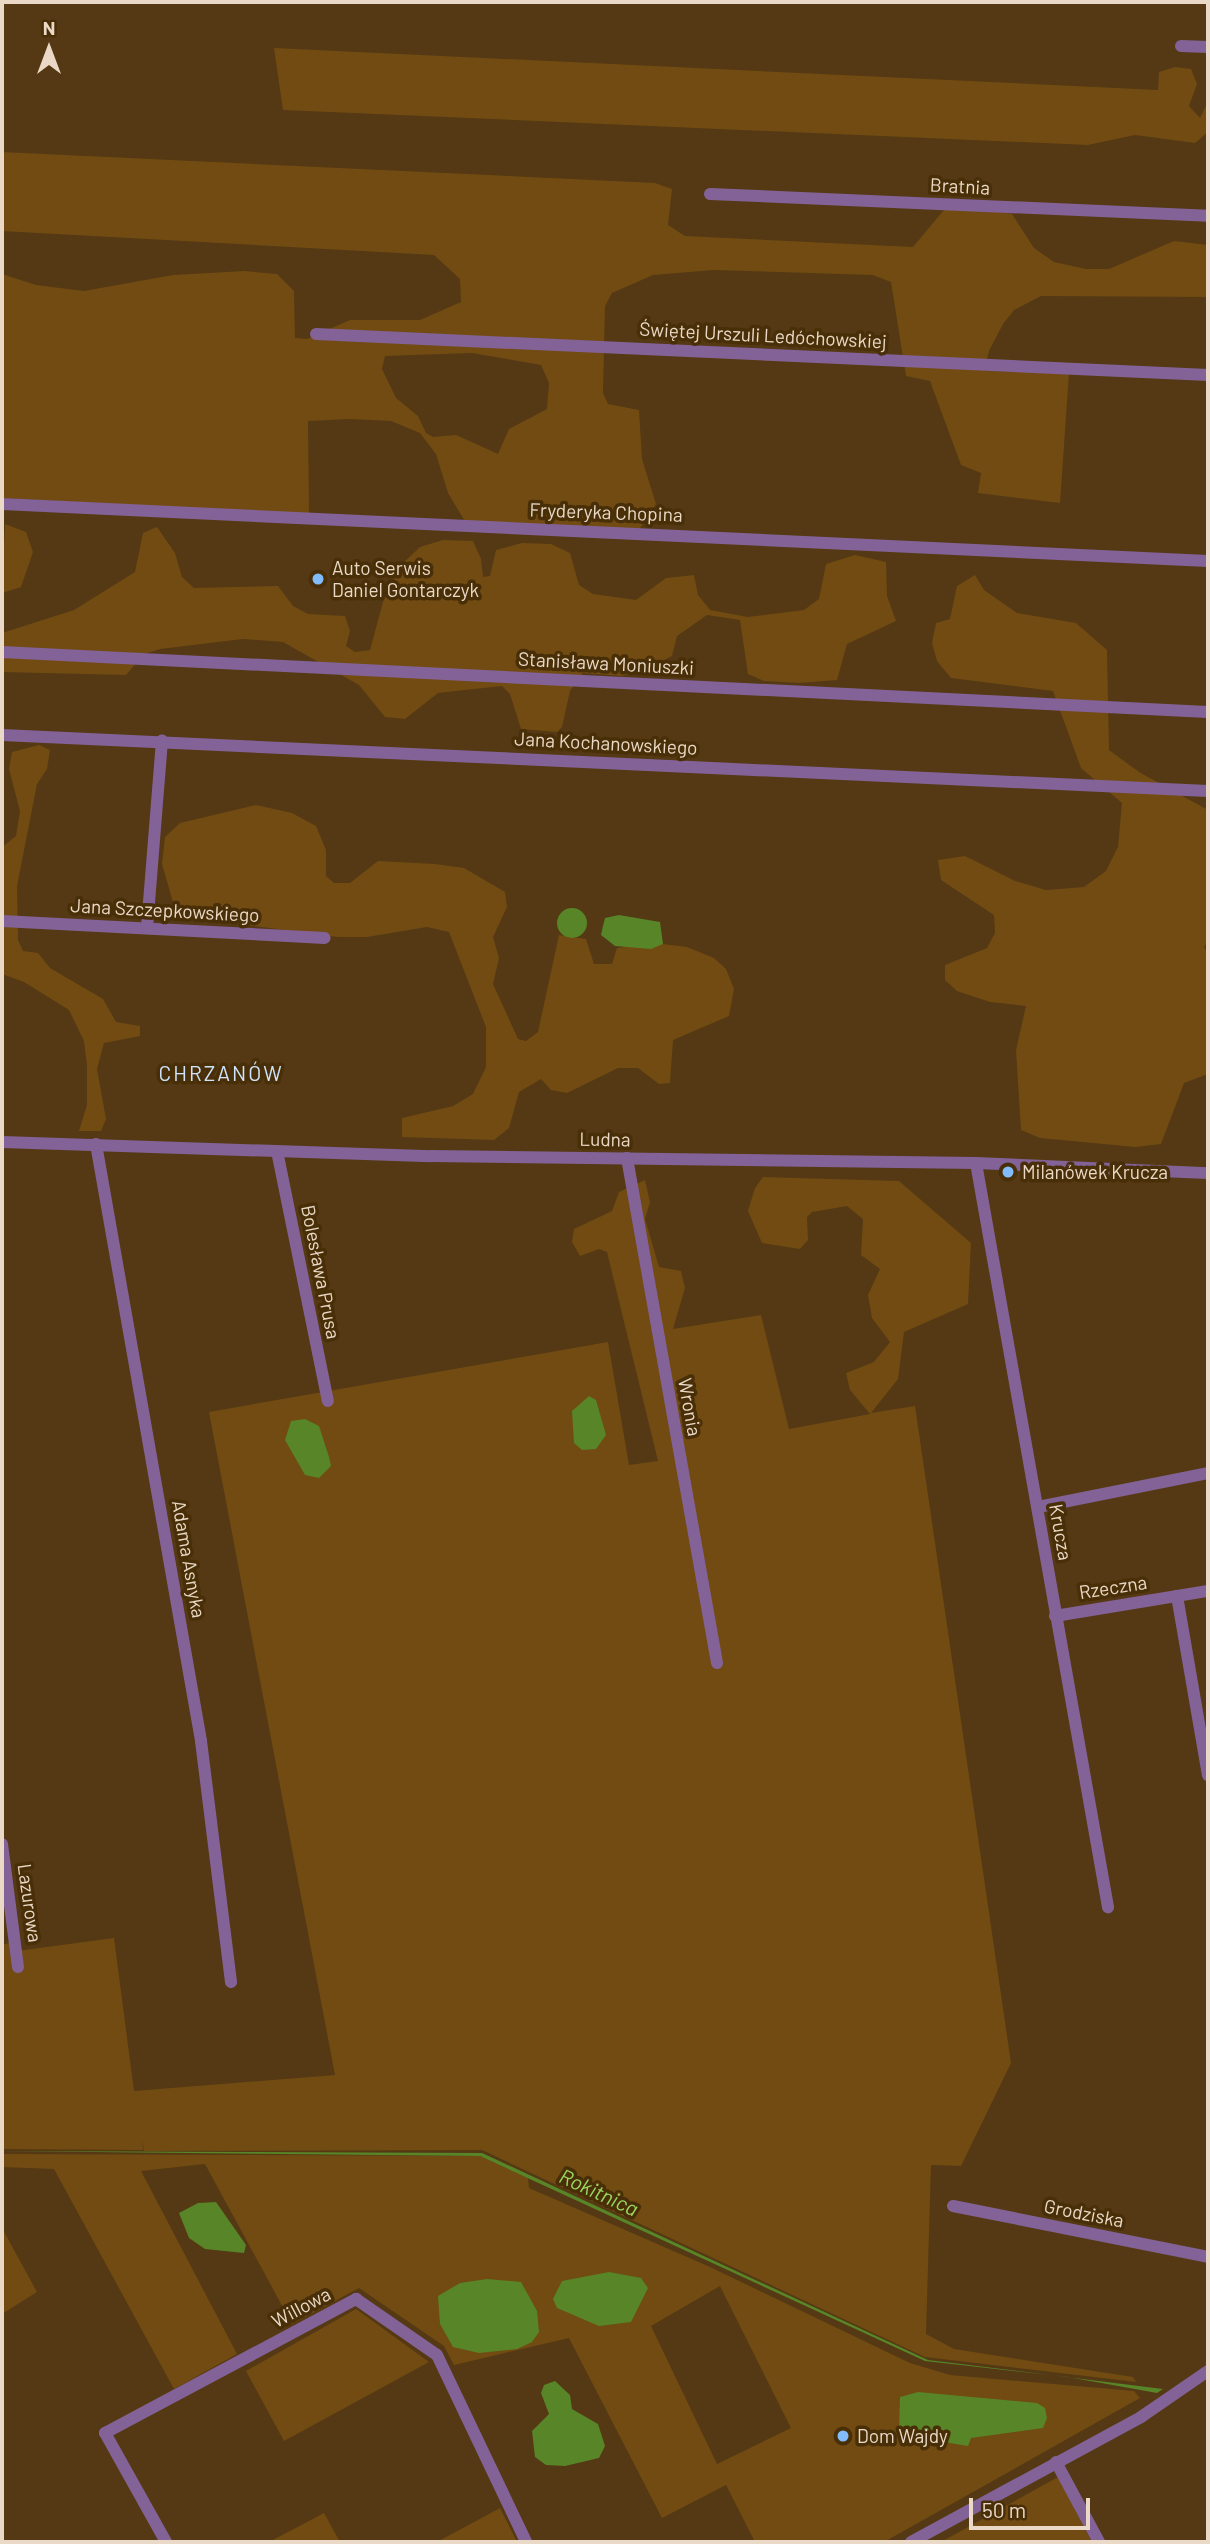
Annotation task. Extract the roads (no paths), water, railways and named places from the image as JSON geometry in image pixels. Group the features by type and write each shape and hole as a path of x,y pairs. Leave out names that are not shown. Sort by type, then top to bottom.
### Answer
{"street":[{"path":"1181,46 1208,47"},
{"name":"Bratnia","path":"710,194 1208,216"},
{"name":"Świętej Urszuli Ledóchowskiej","path":"316,334 1208,375"},
{"name":"Fryderyka Chopina","path":"2,504 1208,561"},
{"name":"Stanisława Moniuszki","path":"2,652 1208,712"},
{"name":"Jana Kochanowskiego","path":"2,735 1208,791"},
{"path":"147,928 162,741"},
{"name":"Jana Szczepkowskiego","path":"2,921 325,938"},
{"name":"Ludna","path":"2,1142 277,1151 976,1163 1208,1173"},
{"name":"Adama Asnyka","path":"96,1144 201,1741 231,1982"},
{"name":"Bolesława Prusa","path":"277,1151 328,1401"},
{"name":"Wronia","path":"626,1158 717,1663"},
{"name":"Krucza","path":"976,1163 1108,1907"},
{"path":"1038,1507 1208,1473"},
{"name":"Rzeczna","path":"1055,1616 1208,1591"},
{"name":"Rzeczna","path":"1177,1596 1208,1775"},
{"name":"Lazurowa","path":"2,1844 18,1967"},
{"name":"Grodziska","path":"953,2206 1208,2257"},
{"name":"Willowa","path":"166,2542 105,2434 356,2299 437,2355 526,2542"},
{"path":"911,2542 1141,2417 1208,2371"},
{"path":"1056,2462 1099,2542"}],"place":[{"name":"Auto Serwis Daniel Gontarczyk","path":"318,579"},
{"name":"Milanówek Krucza","path":"1008,1172"},
{"name":"Dom Wajdy","path":"843,2436"}],"district":[{"name":"CHRZANÓW","path":"221,1073"}],"water label":[{"name":"Rokitnica","path":"599,2192"}]}
